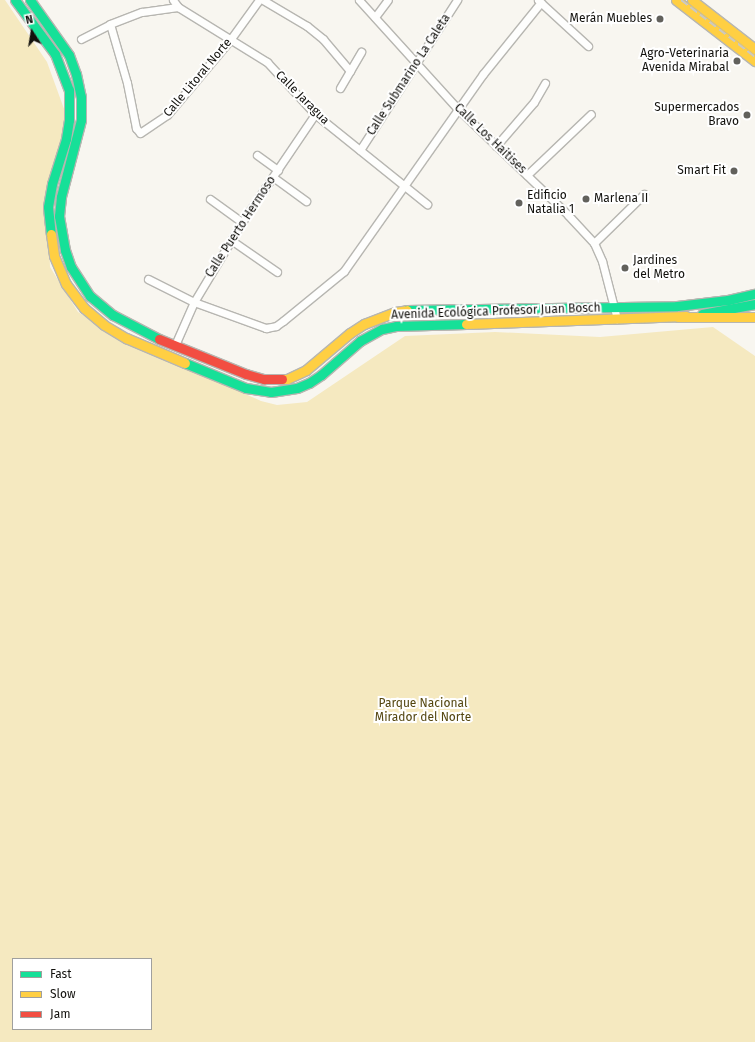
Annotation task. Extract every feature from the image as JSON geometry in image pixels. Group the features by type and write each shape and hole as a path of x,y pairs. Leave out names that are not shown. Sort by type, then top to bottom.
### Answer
{"street":[{"name":"Avenida Ecológica Profesor Juan Bosch","path":"15,0 55,54 69,90 69,120 66,138 52,184 48,207 52,250 58,269 66,284 84,308 104,325 126,338 246,388 260,391 278,392 297,388 322,375 360,341 371,334 382,329 396,326 678,317 755,304"},
{"name":"Avenida Ecológica Profesor Juan Bosch","path":"30,0 69,55 76,74 81,97 81,120 61,197 59,216 65,250 71,267 90,296 113,315 139,330 246,374 264,379 276,380 287,379 302,373 364,324 396,312 410,310 677,306 728,300 755,294"},
{"name":"Calle Jaragua","path":"173,0 178,7 267,62 315,114 427,204"},
{"name":"Calle Litoral Norte","path":"110,24 127,82 136,128 140,133 167,115 230,40 259,0"},
{"path":"263,0 307,26 317,34 350,71"},
{"name":"Calle Los Haitises","path":"359,0 417,61 458,109 527,175 594,243 602,261 617,320"},
{"path":"376,18 388,0"},
{"name":"Calle Submarino La Caleta","path":"360,150 458,0"},
{"path":"676,0 755,61"},
{"path":"692,0 755,49"},
{"path":"148,279 194,302 266,328 276,326 344,271 483,74 540,1 588,46"},
{"path":"81,39 110,24 142,12 178,7"},
{"path":"340,88 361,52"},
{"path":"496,146 534,102 546,83"},
{"name":"Calle Puerto Hermoso","path":"175,345 194,302 231,240 315,114"},
{"path":"527,175 591,114"},
{"path":"257,155 278,170"},
{"path":"273,177 306,202"},
{"path":"594,243 644,194"},
{"path":"210,200 242,222"},
{"path":"231,240 277,272"},
{"path":"678,317 755,317"},
{"path":"329,351 339,360"}],"green space":[{"name":"Parque Nacional Mirador del Norte","path":"0,0 5,0 47,62 67,117 48,202 50,267 78,312 129,342 261,401 277,405 307,402 405,336 495,332 600,337 713,327 755,356 755,1042 0,1042"}],"railway":[{"path":"681,0 755,57"}],"traffic: fast":[{"path":"15,0 55,54 69,90 69,120 66,139 52,184 48,207 51,234"},
{"path":"30,0 69,55 76,74 81,97 81,120 61,197 59,216 65,250 71,267 90,296 113,315 159,339"},
{"path":"407,310 677,306 728,300 755,294"},
{"path":"702,314 755,304"},
{"path":"185,363 246,388 271,392 297,388 309,383 321,375 360,341 382,329 396,326 466,324"}],"traffic: slow":[{"path":"676,0 755,61"},
{"path":"692,0 755,49"},
{"path":"51,234 54,256 66,284 84,308 104,325 126,338 185,363"},
{"path":"282,379 287,379 306,370 350,333 364,324 396,312 407,310"},
{"path":"466,324 686,316"},
{"path":"678,317 755,317"}],"traffic: jam":[{"path":"159,339 246,374 264,379 282,379"}],"place":[{"name":"Merán Muebles","path":"660,19"},
{"name":"Agro-Veterinaria Avenida Mirabal","path":"737,61"},
{"name":"Supermercados Bravo","path":"747,115"},
{"name":"Smart Fit","path":"734,171"},
{"name":"Marlena II","path":"586,199"},
{"name":"Edificio Natalia 1","path":"519,203"},
{"name":"Jardines del Metro","path":"625,268"}]}
